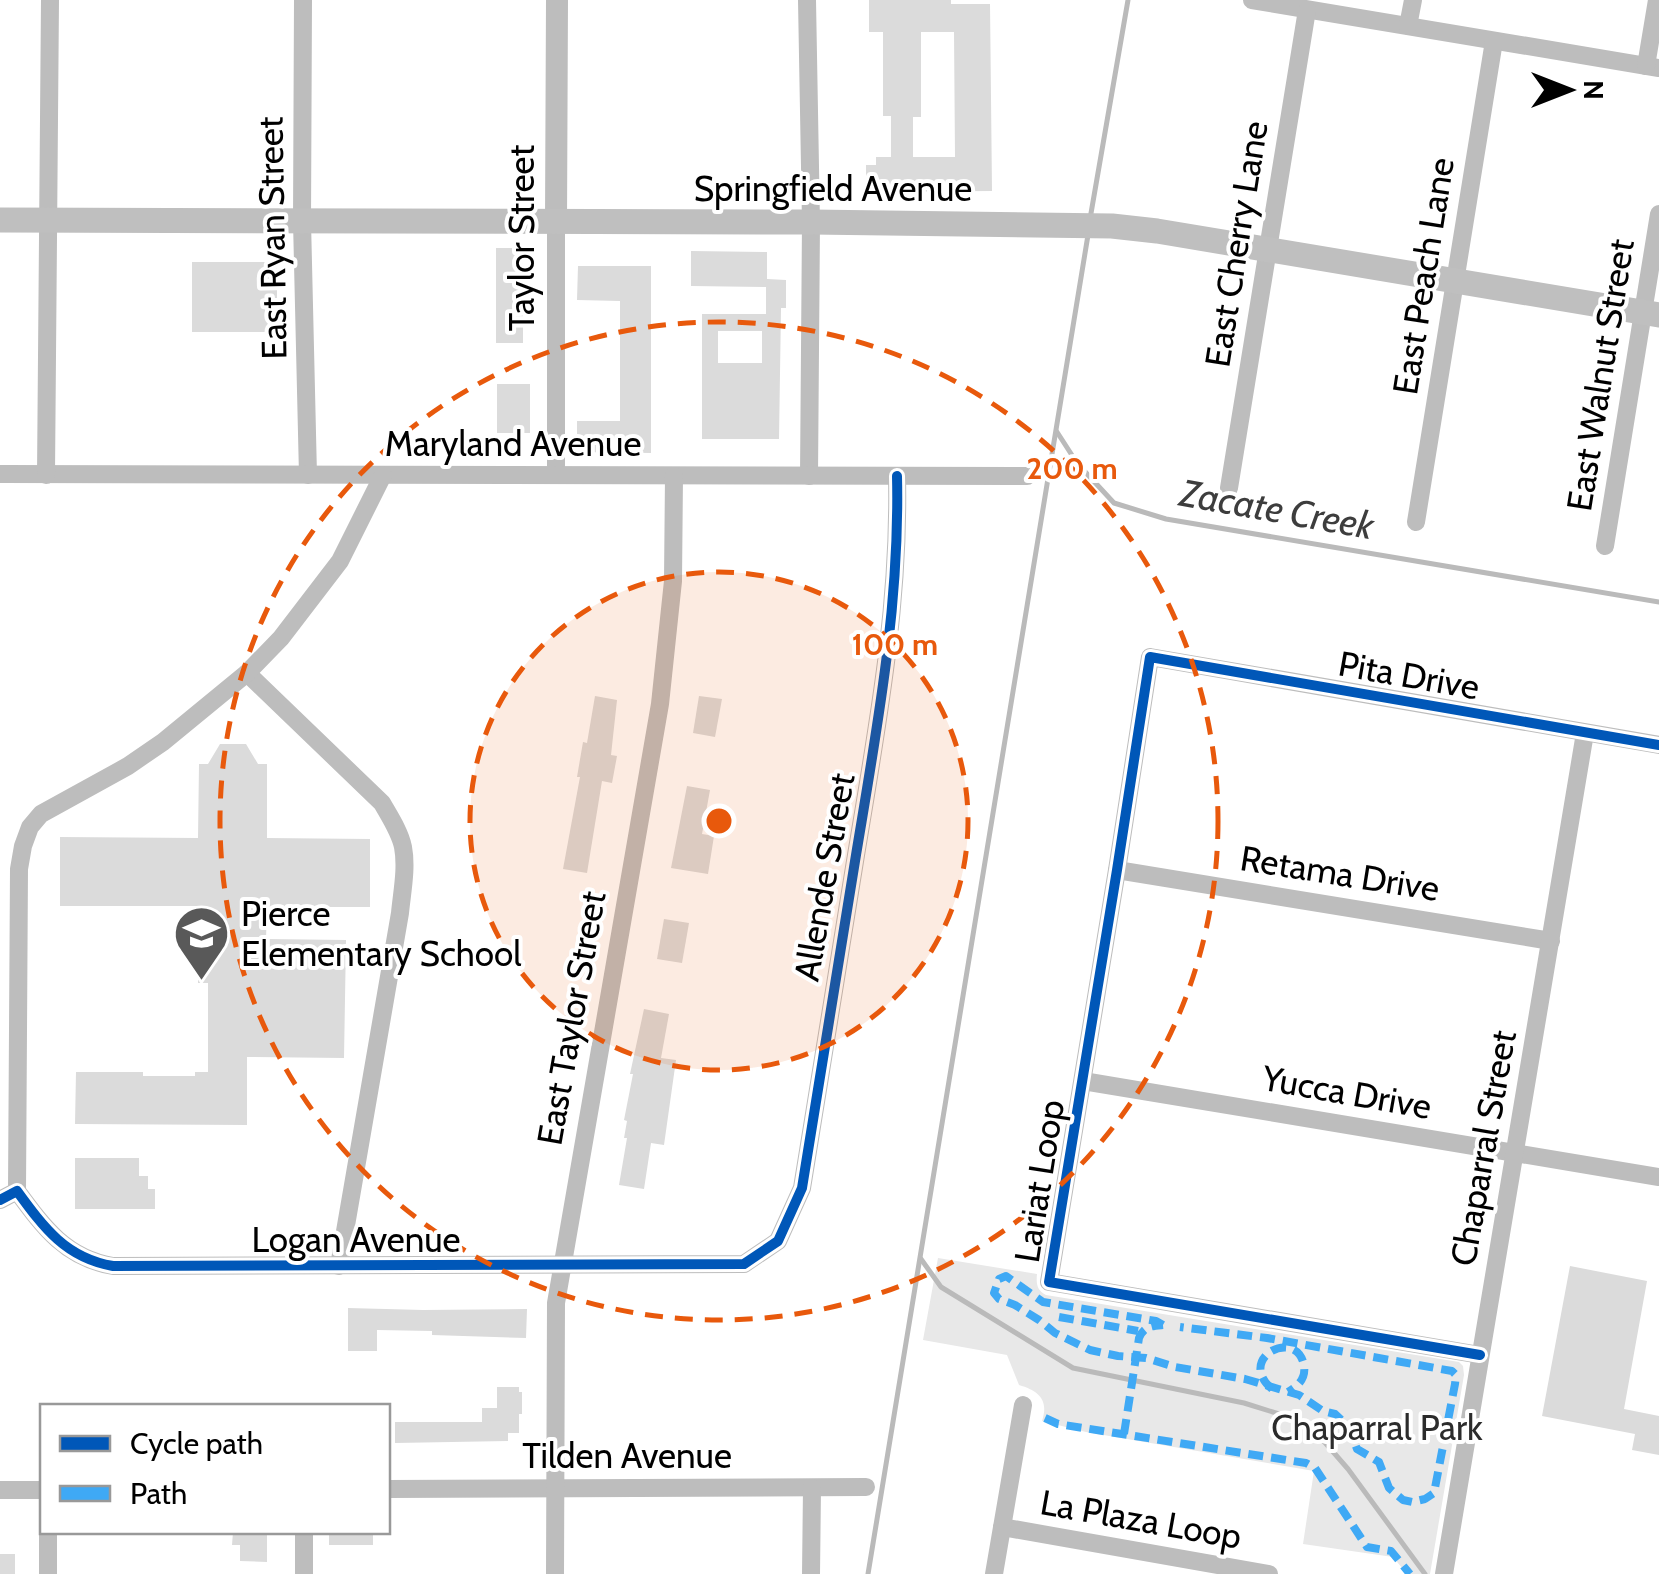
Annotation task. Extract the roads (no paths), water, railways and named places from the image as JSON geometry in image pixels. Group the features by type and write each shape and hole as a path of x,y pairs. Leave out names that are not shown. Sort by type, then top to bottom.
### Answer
{"main road":[{"name":"Springfield Avenue","path":"0,220 1112,226 1651,314"}],"street":[{"path":"46,474 50,0"},
{"name":"East Ryan Street","path":"303,0 302,220 308,475"},
{"name":"Taylor Street","path":"556,475 557,0"},
{"path":"808,0 810,476"},
{"path":"1252,0 1652,67 1657,0"},
{"path":"1408,26 1413,0"},
{"name":"East Cherry Lane","path":"1229,488 1308,10"},
{"name":"East Peach Lane","path":"1416,522 1494,41"},
{"name":"East Walnut Street","path":"1605,546 1651,314 1659,214"},
{"name":"Maryland Avenue","path":"0,474 1027,476"},
{"path":"8,1196 19,870 30,827 41,814 163,742 247,673 281,638 340,560 383,475"},
{"name":"East Taylor Street","path":"555,1574 556,1303 560,1266 660,704 673,581 674,476"},
{"name":"Allende Street","path":"744,1264 778,1241 802,1188 882,699 893,612 897,476"},
{"name":"Pita Drive","path":"1150,657 1659,745"},
{"name":"Lariat Loop","path":"1150,657 1048,1282 1480,1355"},
{"path":"247,673 382,803 404,848 400,913 339,1266"},
{"name":"Chaparral Street","path":"1444,1574 1585,734"},
{"name":"Retama Drive","path":"1117,870 1551,942"},
{"name":"Yucca Drive","path":"1082,1080 1659,1177"},
{"name":"Logan Avenue","path":"8,1196 79,1256 113,1266 744,1264"},
{"path":"994,1574 1023,1405"},
{"name":"Tilden Avenue","path":"390,1489 866,1487"},
{"path":"811,1574 812,1488"},
{"path":"0,1490 40,1490"},
{"name":"La Plaza Loop","path":"1002,1527 1269,1574"},
{"path":"48,1534 48,1574"},
{"path":"304,1534 304,1574"}],"waterway":[{"name":"Zacate Creek","path":"1090,219 1128,0"},
{"path":"868,1574 1088,235"},
{"name":"Zacate Creek","path":"1057,432 1077,463 1114,503 1166,519 1659,602"},
{"path":"921,1259 941,1287 1073,1368 1244,1403 1308,1423 1348,1469 1425,1574"}],"place":[{"name":"Pierce Elementary School","path":"202,982"}],"park label":[{"name":"Chaparral Park","path":"1377,1427"}]}
